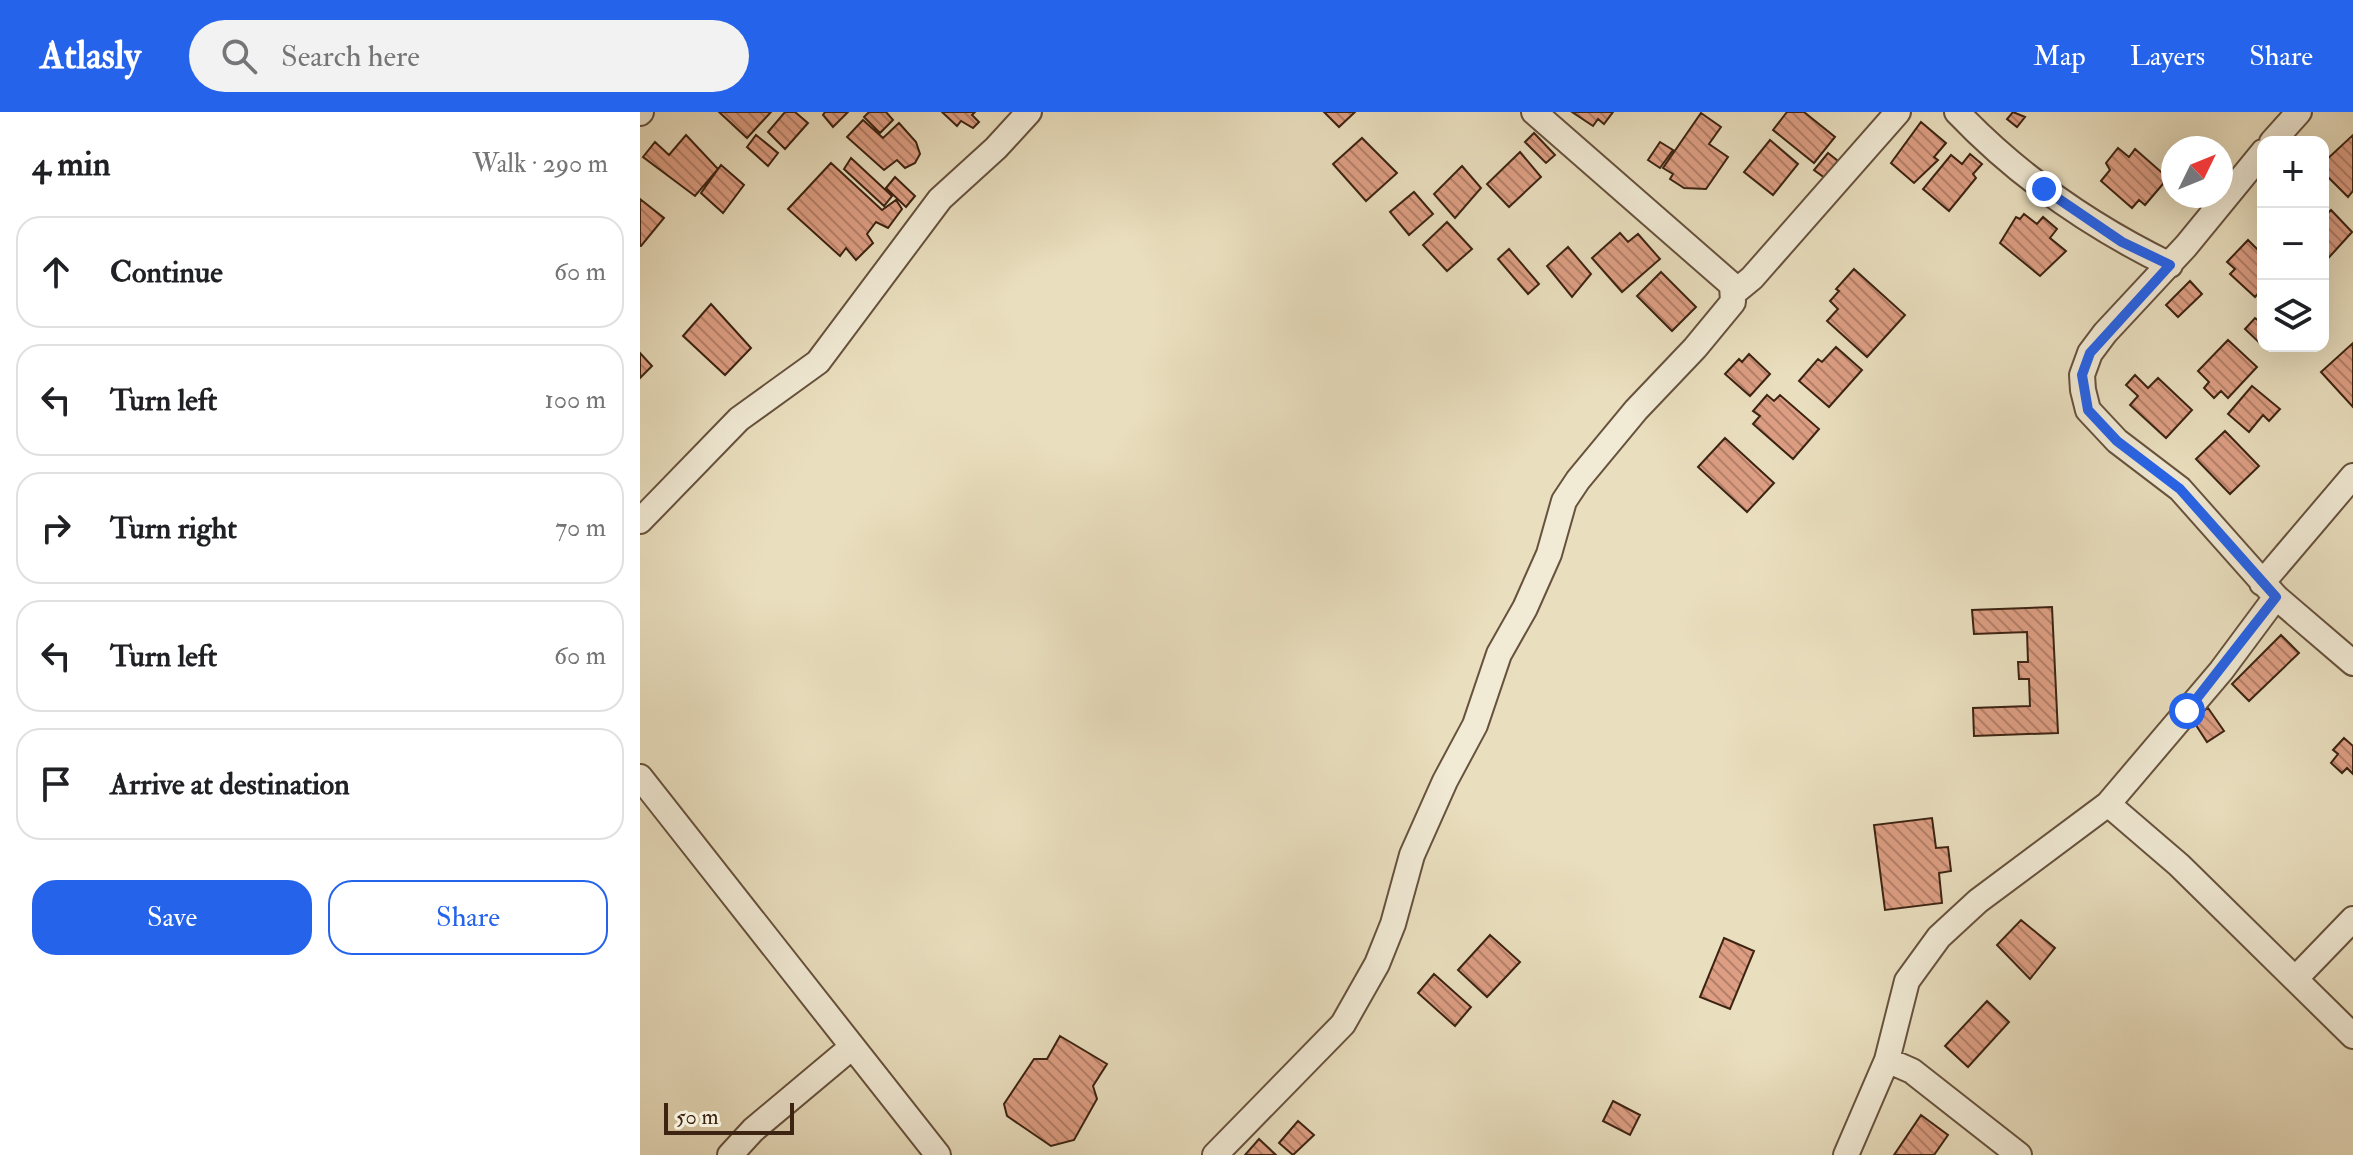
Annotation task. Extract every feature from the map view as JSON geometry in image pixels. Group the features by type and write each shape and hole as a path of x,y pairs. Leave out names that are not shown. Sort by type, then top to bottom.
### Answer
{"street":[{"path":"640,521 739,419 824,356 940,199 996,148 1029,112"},
{"path":"1215,1155 1343,1024 1377,964 1393,924 1412,855 1445,781 1475,725 1499,654 1525,608 1549,554 1564,501 1636,410 1695,348 1733,302 1735,292 1732,285 1534,112"},
{"path":"1735,292 1752,278 1898,112"},
{"path":"1957,112 2026,177 2122,242 2170,265"},
{"path":"2277,136 2299,112"},
{"path":"2257,159 2170,265 2090,353 2082,375 2088,410 2128,450 2180,489 2269,590 2353,663"},
{"path":"1846,1155 1887,1060 1907,981 1939,937 1978,901 2108,804 2221,671 2269,590 2353,476"},
{"path":"640,777 938,1155"},
{"path":"2108,804 2297,977 2353,1036"},
{"path":"2297,977 2353,919"},
{"path":"730,1155 753,1130 852,1047"},
{"path":"1887,1060 1912,1071 2019,1155"}],"building":[{"path":"719,112 771,112 747,138"},
{"path":"785,112 795,112 808,123 785,149 768,132"},
{"path":"825,112 848,112 833,127 823,115"},
{"path":"869,112 886,112 893,120 880,133 864,117"},
{"path":"942,112 975,112 972,115 979,122 973,128 961,121 957,126"},
{"path":"1324,112 1355,112 1339,127"},
{"path":"1572,112 1613,112 1604,124 1598,119 1593,126"},
{"path":"1787,112 1804,112 1835,137 1814,163 1773,130"},
{"path":"2013,112 2025,117 2017,127 2007,119"},
{"path":"1701,113 1721,127 1709,144 1728,157 1706,189 1684,188 1670,179 1673,174 1663,168"},
{"path":"863,120 883,138 899,123 916,142 920,154 915,163 905,168 897,160 884,170 847,137"},
{"path":"1921,122 1946,143 1934,157 1938,160 1914,183 1891,163"},
{"path":"1534,133 1555,155 1546,163 1525,142"},
{"path":"686,135 718,169 695,196 643,157 655,142 669,155"},
{"path":"756,135 778,153 768,166 747,147"},
{"path":"2353,135 2353,191 2348,197 2329,178 2329,157"},
{"path":"1362,138 1397,173 1366,201 1333,164"},
{"path":"1770,140 1798,164 1773,195 1744,172"},
{"path":"1660,142 1673,150 1660,168 1648,160"},
{"path":"2118,148 2129,157 2135,149 2161,172 2161,186 2145,205 2139,200 2132,208 2101,181 2110,170 2106,163"},
{"path":"1520,152 1541,177 1509,207 1487,184"},
{"path":"1828,153 1838,161 1825,178 1814,170"},
{"path":"1970,154 1982,164 1973,174 1976,178 1949,211 1923,189 1951,155 1962,164"},
{"path":"851,158 892,196 884,206 844,169"},
{"path":"831,163 882,210 896,200 902,209 888,228 876,222 867,234 873,243 856,260 846,248 840,256 788,209"},
{"path":"721,165 744,185 723,213 701,193"},
{"path":"1462,166 1481,188 1455,218 1434,194"},
{"path":"895,177 915,196 906,207 886,188"},
{"path":"1414,192 1433,214 1409,235 1390,212"},
{"path":"640,199 664,218 641,246 640,246"},
{"path":"2331,210 2352,232 2329,257"},
{"path":"2024,214 2037,224 2043,217 2057,229 2050,238 2066,251 2040,276 2000,243 2016,217 2020,219"},
{"path":"1447,222 1472,249 1447,271 1423,245"},
{"path":"1620,233 1628,242 1638,234 1660,259 1622,292 1592,258"},
{"path":"2248,240 2257,249 2255,297 2230,274 2235,269 2227,262"},
{"path":"1568,247 1591,274 1572,297 1547,266"},
{"path":"1509,249 1539,284 1528,294 1498,259"},
{"path":"1854,269 1905,315 1867,357 1827,321 1838,309 1830,301 1839,291 1836,289"},
{"path":"1661,272 1696,307 1672,331 1637,296"},
{"path":"2190,281 2202,294 2178,317 2166,305"},
{"path":"711,304 751,348 725,375 683,336"},
{"path":"2255,318 2257,320 2257,340 2245,329"},
{"path":"2228,340 2257,367 2228,398 2221,391 2214,398 2204,388 2209,382 2198,371"},
{"path":"2353,343 2353,407 2321,372"},
{"path":"1836,347 1862,370 1829,407 1799,381 1818,359 1822,362"},
{"path":"640,353 652,366 640,378"},
{"path":"1749,354 1770,374 1750,396 1725,374 1739,359 1742,362"},
{"path":"2135,375 2148,388 2158,378 2192,410 2166,438 2130,405 2138,396 2126,385"},
{"path":"2252,386 2280,409 2269,421 2263,415 2249,432 2228,414"},
{"path":"1767,395 1774,401 1780,395 1819,429 1793,459 1753,424 1760,416 1753,411"},
{"path":"2225,431 2259,466 2230,494 2196,459"},
{"path":"1725,438 1774,483 1747,512 1698,467"},
{"path":"2052,607 2058,733 1974,736 1973,708 2030,706 2029,679 2019,679 2018,662 2028,662 2027,632 1974,634 1972,610"},
{"path":"2281,635 2299,653 2249,701 2232,684"},
{"path":"2208,708 2224,731 2207,742 2192,719"},
{"path":"2344,738 2353,746 2353,774 2347,768 2342,773 2331,763 2338,754 2333,750"},
{"path":"1932,818 1936,848 1948,847 1951,871 1939,873 1942,903 1885,910 1874,825"},
{"path":"2021,920 2055,948 2030,979 1997,945"},
{"path":"1490,935 1520,962 1487,997 1458,970"},
{"path":"1724,938 1754,951 1730,1009 1700,997"},
{"path":"1434,974 1471,1007 1455,1026 1418,993"},
{"path":"1987,1001 2009,1022 1968,1067 1945,1046"},
{"path":"1060,1036 1107,1064 1093,1086 1097,1099 1074,1140 1051,1146 1007,1116 1004,1104 1034,1059 1047,1059"},
{"path":"1613,1101 1640,1115 1630,1135 1603,1121"},
{"path":"1921,1115 1948,1135 1934,1155 1894,1155"},
{"path":"1298,1121 1314,1135 1293,1155 1279,1143"},
{"path":"1259,1139 1276,1155 1245,1155"}],"route":[{"path":"2044,189 2122,242 2170,265 2090,353 2082,375 2088,410 2117,441 2161,478 2180,489 2276,597 2187,711"}]}
